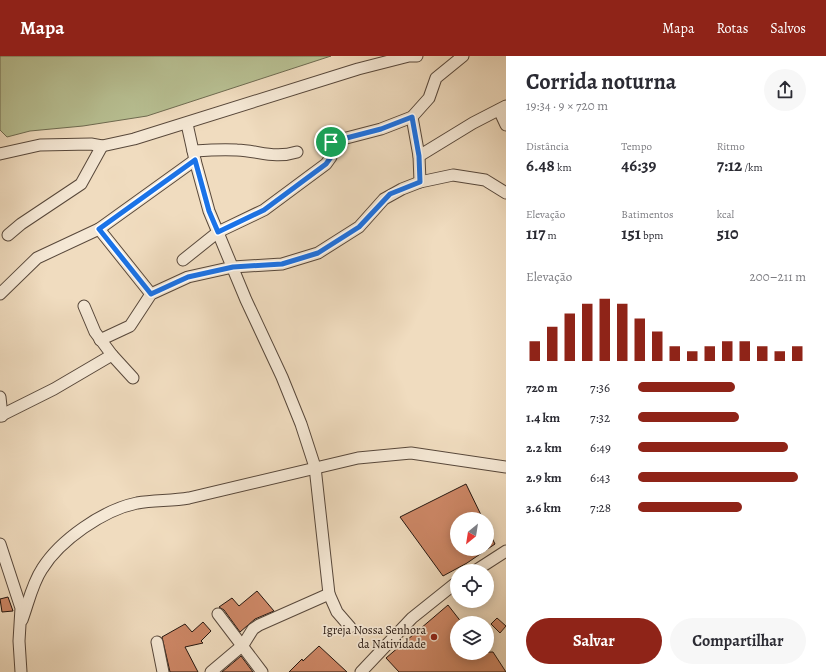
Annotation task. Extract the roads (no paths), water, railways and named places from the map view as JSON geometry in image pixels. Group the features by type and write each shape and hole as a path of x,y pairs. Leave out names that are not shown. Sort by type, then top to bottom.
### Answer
{"street":[{"path":"0,154 40,145 91,144 102,146 134,140 187,124 243,104 358,69 409,56 417,56"},
{"path":"454,56 465,56"},
{"path":"183,260 218,232 264,210 326,164 331,157 328,147 331,142 381,129 412,117 430,98 436,78 465,56"},
{"path":"419,156 502,108 506,125"},
{"path":"412,117 419,156 420,182"},
{"path":"187,124 209,211 301,424 314,467 329,594 337,612 350,628"},
{"path":"8,235 20,224 81,184 102,146"},
{"path":"0,294 37,258 99,229 194,156 238,150 277,156 285,156 297,152"},
{"path":"100,340 130,326 151,294 188,277 233,267 282,264 318,253 359,227 390,194 420,182 453,175 469,176 485,180 505,191"},
{"path":"99,229 151,294"},
{"path":"84,306 100,340 133,378"},
{"path":"0,397 1,416 54,389 112,354"},
{"path":"22,620 42,569 65,542 85,526 105,514 137,503 171,502 314,467 358,458 411,454 506,467"},
{"path":"0,544 21,608 22,620 19,641 21,672"},
{"path":"486,564 506,551"},
{"path":"361,672 412,618 450,588"},
{"path":"211,672 243,645 253,629 259,624 329,594"},
{"path":"218,614 262,672"},
{"path":"157,642 163,672"}],"place":[{"name":"Igreja Nossa Senhora da Natividade","path":"434,637"}]}
